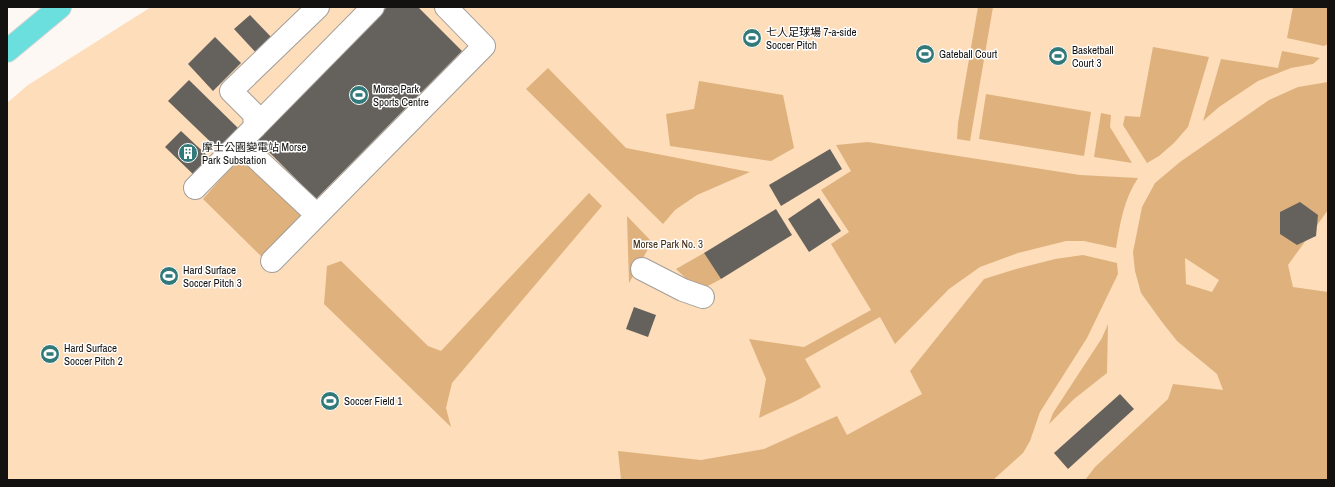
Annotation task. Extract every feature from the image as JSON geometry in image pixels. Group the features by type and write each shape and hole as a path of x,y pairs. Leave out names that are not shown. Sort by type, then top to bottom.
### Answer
{"main road":[{"path":"7,51 60,7"}],"lane":[{"path":"255,127 254,114 231,91 318,7"},
{"path":"195,188 373,7"},
{"path":"272,261 316,214 484,46 446,7"},
{"path":"240,143 316,214"},
{"path":"642,268 683,290 703,297"}],"green space":[{"name":"Morse Park No. 3","path":"151,7 1328,7 1328,480 7,480 7,103 28,85"}],"shaded area":[{"path":"978,7 993,7 970,141 957,139 958,123"},
{"path":"1293,7 1328,7 1328,44 1324,46 1287,38"},
{"path":"1153,47 1209,57 1188,127 1174,143 1159,156 1147,163 1123,125 1125,116 1140,117"},
{"path":"1282,51 1320,58 1313,64 1291,68 1258,81 1219,107 1203,121 1221,59 1278,68"},
{"path":"548,68 626,148 750,172 697,195 675,210 663,224 526,89"},
{"path":"699,81 783,95 794,148 771,161 670,146 666,114 694,109"},
{"path":"1328,82 1328,210 1288,265 1293,287 1328,292 1328,480 1085,480 1095,467 1168,399 1173,384 1223,390 1217,374 1177,341 1141,293 1135,271 1133,252 1142,207 1155,183 1180,162 1269,100 1298,87","holes":["1185,258 1219,280 1212,292 1186,284"]},
{"path":"986,94 1091,112 1084,156 979,139"},
{"path":"1101,113 1111,115 1110,127 1132,163 1094,157"},
{"path":"868,142 1080,175 1138,178 1126,203 1116,248 1084,241 1066,241 1018,253 980,267 949,289 895,344 880,317 805,359 821,387 798,400 759,418 766,379 749,339 804,347 871,310 831,244 849,232 821,190 851,171 836,145"},
{"path":"240,157 304,217 265,260 203,199"},
{"path":"589,193 602,206 452,383 446,408 451,427 324,304 327,266 341,261 428,346 441,351"},
{"path":"627,216 652,242 629,283"},
{"path":"704,253 721,279 704,288 694,286 676,269"},
{"path":"1083,255 1117,263 1118,274 1087,338 1040,412 1030,441 1023,453 993,480 621,480 618,451 701,460 764,449 837,416 847,435 922,394 910,371 984,279 1055,259"},
{"path":"1108,324 1107,373 1074,399 1049,424 1053,413 1102,338"}],"building":[{"name":"Morse Park Sports Centre","path":"387,7 418,7 462,51 316,199 256,139"},
{"path":"250,15 274,40 258,55 234,29"},
{"path":"215,37 241,63 213,91 188,64"},
{"path":"189,80 240,130 220,151 168,101"},
{"name":"摩士公園變電站 Morse Park Substation","path":"181,131 212,160 196,177 165,147"},
{"path":"830,149 842,169 781,206 769,185"},
{"path":"819,198 841,231 809,252 788,219"},
{"path":"1300,202 1318,215 1316,236 1297,245 1280,234 1280,212"},
{"path":"776,209 792,235 721,279 704,253"},
{"path":"634,307 656,315 648,337 626,329"},
{"path":"1120,394 1134,409 1068,469 1054,453"}],"place":[{"name":"七人足球場 7-a-side Soccer Pitch","path":"752,38"},
{"name":"Gateball Court","path":"925,54"},
{"name":"Basketball Court 3","path":"1058,56"},
{"name":"Morse Park Sports Centre","path":"359,95"},
{"name":"摩士公園變電站 Morse Park Substation","path":"188,153"},
{"name":"Hard Surface Soccer Pitch 3","path":"169,276"},
{"name":"Hard Surface Soccer Pitch 2","path":"50,354"},
{"name":"Soccer Field 1","path":"330,401"}]}
